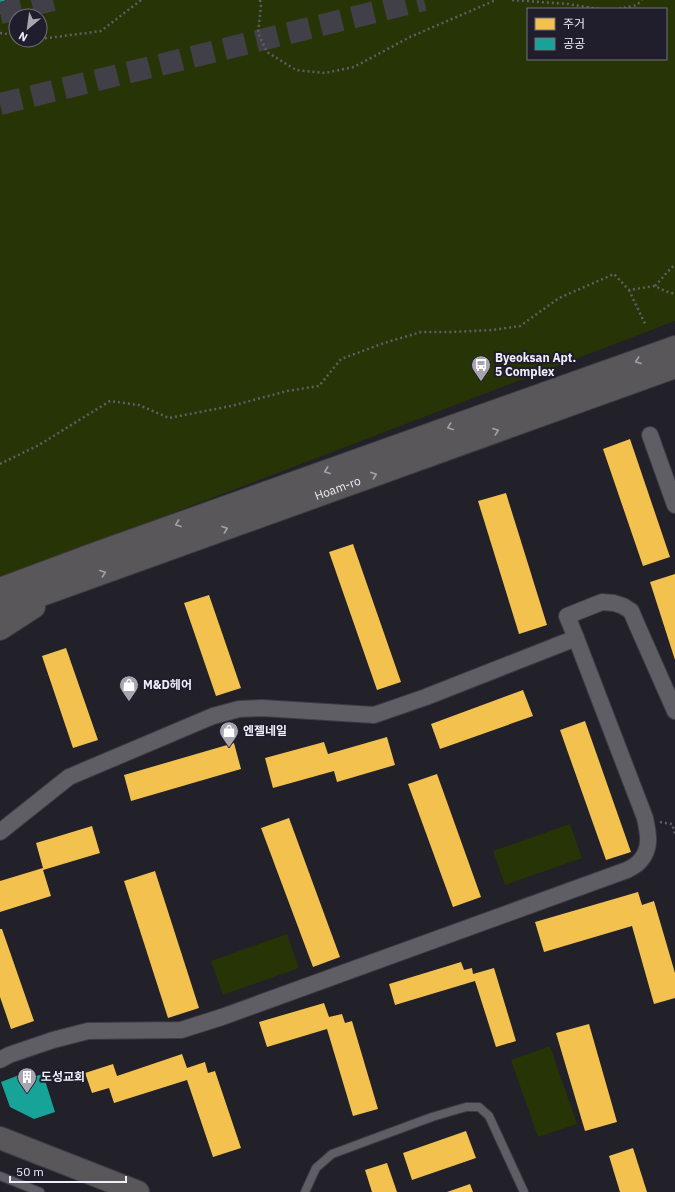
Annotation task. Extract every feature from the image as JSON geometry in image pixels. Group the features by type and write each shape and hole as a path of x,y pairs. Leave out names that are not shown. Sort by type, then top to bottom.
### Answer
{"main road":[{"name":"Hoam-ro","path":"0,589 94,554 675,348"},
{"name":"Hoam-ro","path":"0,610 675,367"},
{"path":"0,629 70,584"},
{"path":"0,1138 138,1192"}],"street":[{"path":"650,435 675,505"},
{"path":"0,1060 9,1055 53,1040 88,1031 181,1030 222,1018 627,870 640,862 647,852 649,838 645,818 567,616 602,602 614,603 623,606 630,611 638,625 675,711"},
{"path":"0,832 69,777 213,716 239,709 262,708 374,715 426,697 576,638"}],"lane":[{"path":"305,1192 316,1168 332,1154 432,1117 466,1107 479,1107 489,1116 524,1192"},
{"path":"0,1176 40,1192"}],"path":[{"path":"48,38 101,31 142,0"},
{"path":"260,0 261,5 258,33 267,52 296,70 325,73 354,67 410,37 496,0"},
{"path":"512,0 568,4 593,8"},
{"path":"623,8 637,5 642,0"},
{"path":"655,286 675,265"},
{"path":"0,464 39,445 110,401 139,405 169,418 231,406 287,391 319,386 341,359 384,343 421,332 493,330 520,326 559,298 614,274 629,290 646,326"},
{"path":"629,290 655,286 675,294"}],"green space":[{"path":"0,0 675,0 675,321 0,579"},
{"path":"570,824 582,858 505,885 493,851"},
{"path":"287,934 299,968 223,995 211,961"},
{"path":"550,1046 577,1124 538,1137 511,1060"}],"building: 주거":[{"path":"630,439 670,557 643,566 603,449"},
{"path":"506,493 547,625 519,634 478,501"},
{"path":"353,544 401,682 377,690 329,552"},
{"path":"675,574 675,660 650,582"},
{"path":"209,595 241,688 216,696 184,603"},
{"path":"66,648 98,740 73,748 42,656"},
{"path":"523,690 533,716 440,749 431,724"},
{"path":"585,721 631,852 606,860 560,730"},
{"path":"387,737 395,765 337,782 334,771 273,788 265,758 324,742 328,754"},
{"path":"234,743 241,769 131,801 124,775"},
{"path":"437,774 481,897 453,907 408,784"},
{"path":"289,818 340,957 313,967 261,828"},
{"path":"92,826 100,853 43,870 51,896 0,912 0,881 43,868 36,843"},
{"path":"155,871 199,1008 168,1018 124,881"},
{"path":"638,892 642,905 654,901 675,973 675,998 654,1004 632,926 544,952 535,922"},
{"path":"0,929 2,929 34,1021 11,1029 0,997"},
{"path":"461,962 464,970 472,968 473,974 494,968 516,1041 496,1047 475,981 395,1005 389,984"},
{"path":"324,1003 329,1017 342,1014 345,1023 352,1021 378,1109 353,1116 327,1029 267,1047 259,1022"},
{"path":"589,1024 617,1122 585,1131 556,1033"},
{"path":"182,1054 187,1068 205,1062 208,1073 215,1071 241,1148 213,1157 187,1080 114,1103 109,1088 92,1093 85,1073 113,1064 117,1076"},
{"path":"466,1131 476,1158 412,1180 403,1153"},
{"path":"633,1148 647,1192 620,1192 609,1156"},
{"path":"387,1163 397,1192 372,1192 365,1170"},
{"path":"470,1184 473,1192 447,1192"}],"building: 공공":[{"path":"0,0 5,0 4,14 0,14"},
{"name":"도성교회","path":"32,1070 36,1076 43,1074 55,1112 34,1119 10,1107 1,1082"}],"tunnel":[{"path":"0,13 53,0"},
{"path":"0,104 424,0"}],"place":[{"name":"Byeoksan Apt. 5 Complex","path":"481,382"},
{"name":"M&D헤어","path":"129,702"},
{"name":"엔젤네일","path":"229,748"},
{"name":"도성교회","path":"27,1094"}]}
